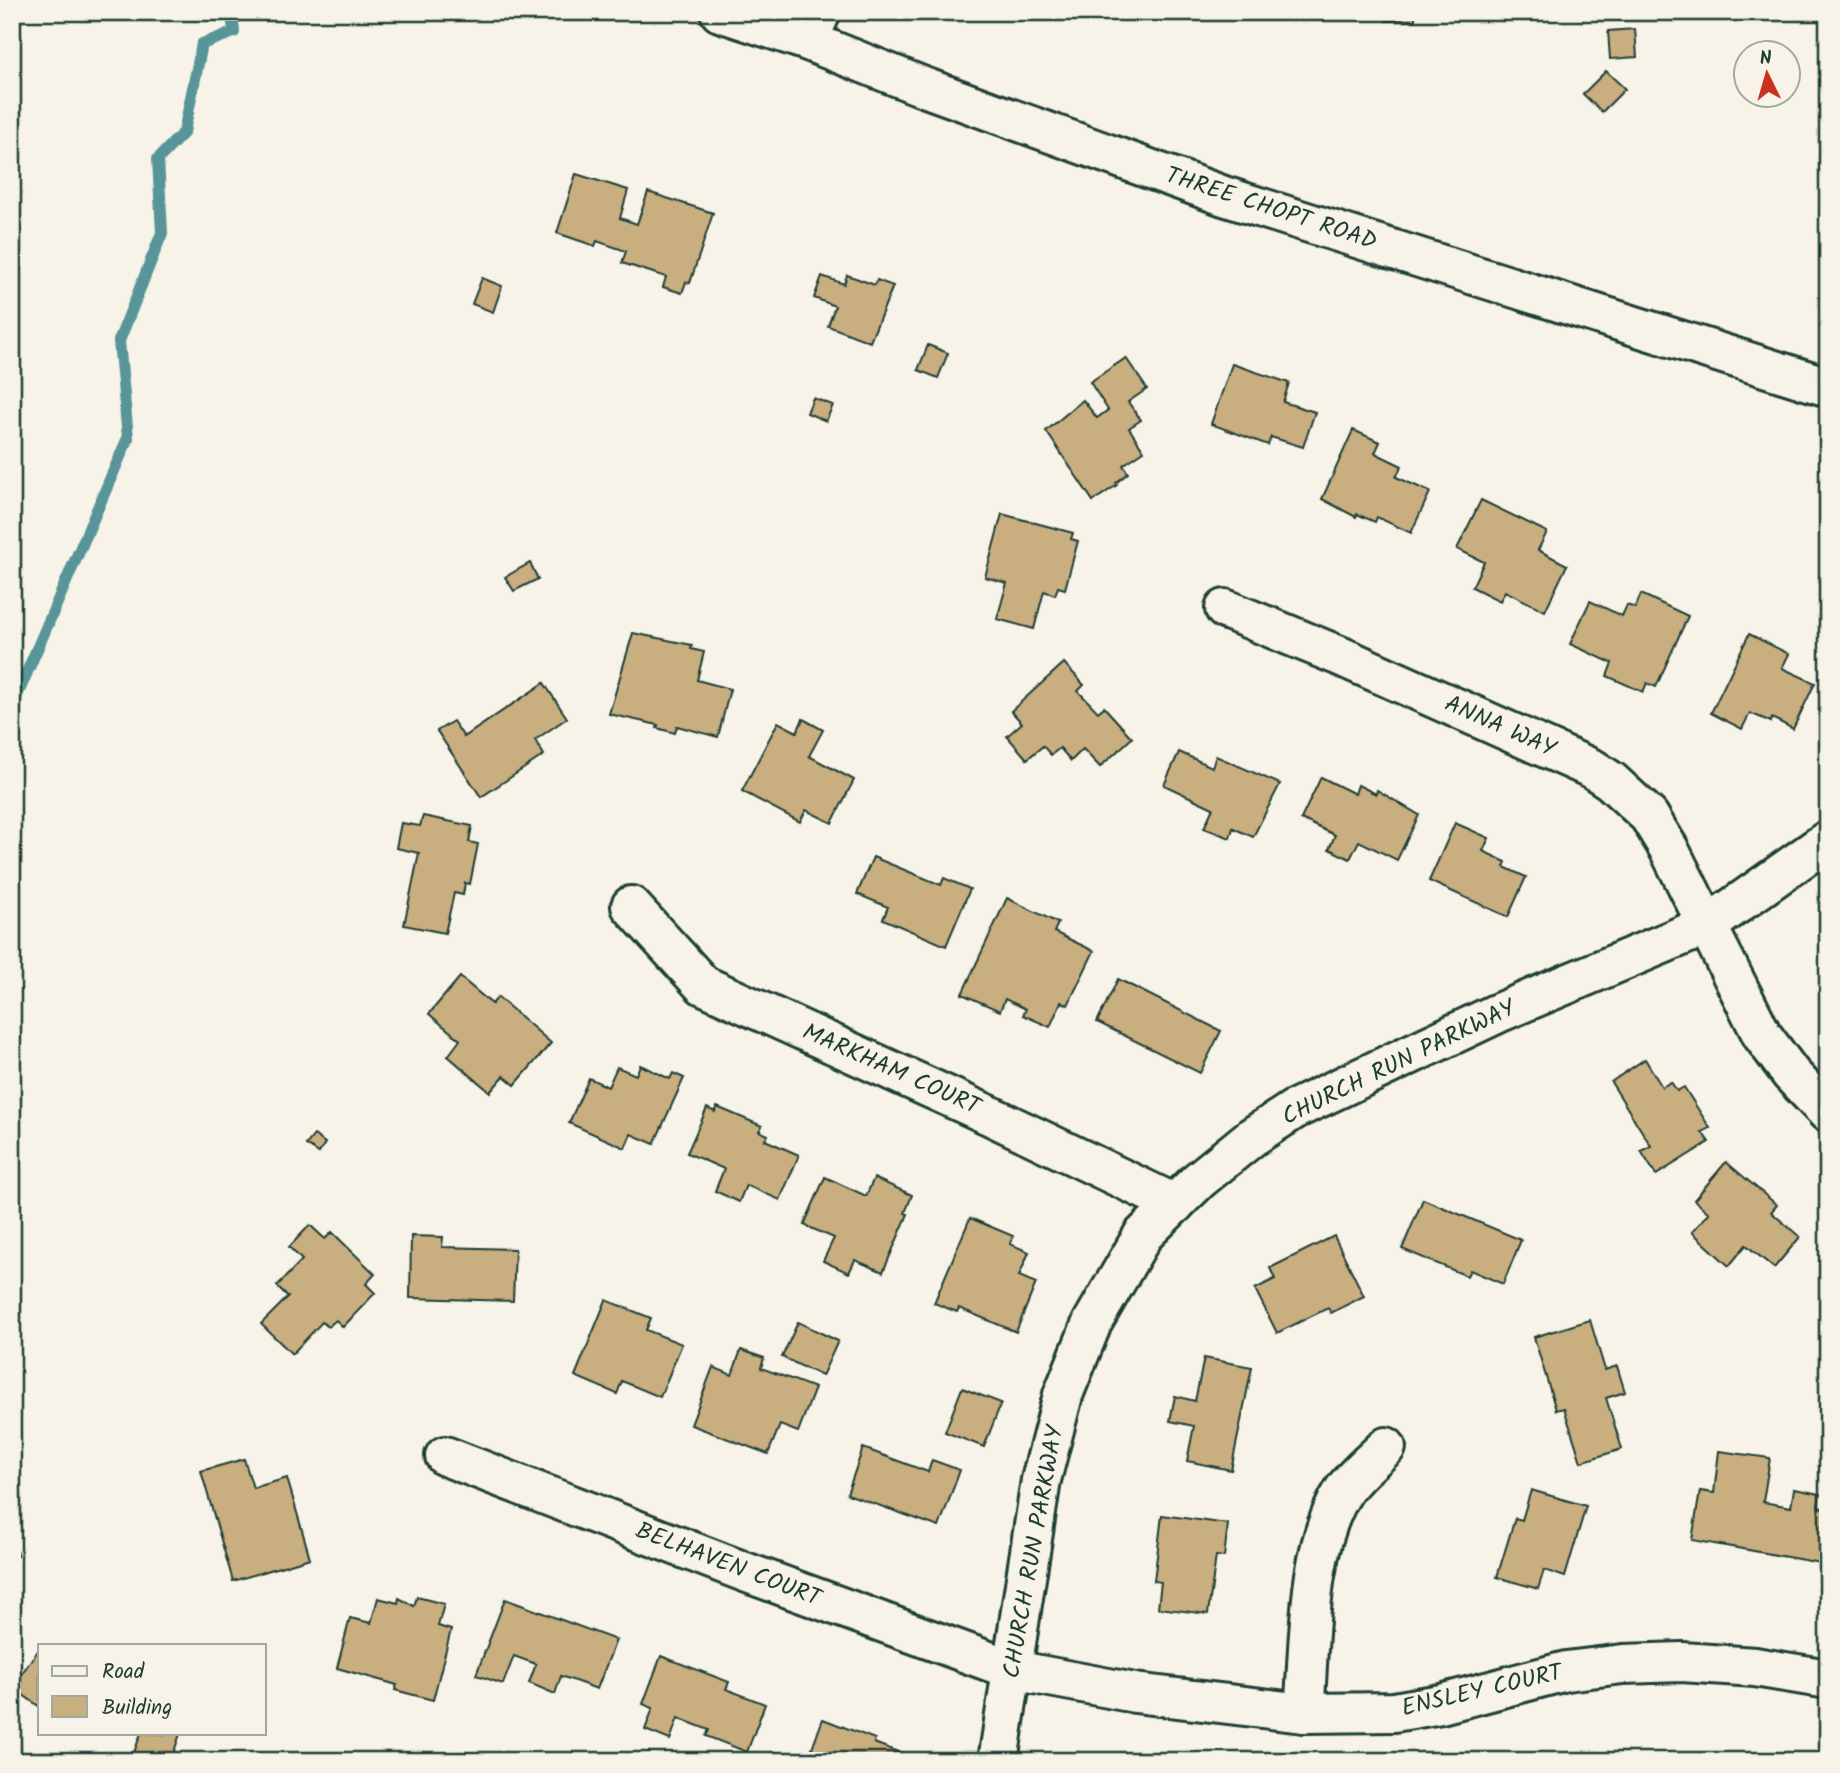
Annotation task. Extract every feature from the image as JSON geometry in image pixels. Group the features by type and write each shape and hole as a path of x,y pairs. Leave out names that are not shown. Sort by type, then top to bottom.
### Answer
{"street":[{"name":"THREE CHOPT ROAD","path":"720,12 814,27 933,90 1224,196 1828,387"},
{"name":"ANNA WAY","path":"1225,609 1340,656 1602,775 1649,816 1670,849 1762,1035 1791,1074 1828,1113"},
{"name":"CHURCH RUN PARKWAY","path":"998,1761 1041,1480 1063,1395 1092,1323 1143,1235 1252,1137 1295,1109 1499,1013 1708,925 1828,840"},
{"name":"MARKHAM COURT","path":"631,906 703,985 989,1115 1175,1204"},
{"path":"1304,1713 1316,1576 1327,1522 1346,1488 1386,1447"},
{"name":"BELHAVEN COURT","path":"445,1456 745,1572 1013,1670"},
{"name":"ENSLEY COURT","path":"1013,1670 1187,1701 1304,1713 1394,1712 1441,1704 1566,1671 1623,1664 1682,1662 1755,1667 1828,1679"}],"building":[{"path":"1386,12 1415,12 1415,20 1386,21"},
{"path":"1635,29 1637,57 1610,59 1608,31"},
{"path":"1606,71 1625,89 1602,112 1583,94"},
{"path":"576,174 628,190 620,218 637,224 648,192 713,213 690,283 686,282 682,293 663,287 666,277 622,263 626,251 597,241 595,246 557,233"},
{"path":"847,275 875,285 877,280 893,286 870,342 828,326 835,306 814,298 822,276 844,284"},
{"path":"482,278 502,286 493,312 472,304"},
{"path":"928,345 948,353 938,378 918,370"},
{"path":"1126,358 1147,389 1128,402 1141,420 1129,428 1144,451 1123,465 1128,473 1117,485 1093,501 1046,431 1083,400 1097,418 1108,410 1090,382"},
{"path":"1232,364 1289,383 1283,402 1315,412 1303,447 1271,437 1268,445 1211,424"},
{"path":"813,398 833,405 826,421 807,413"},
{"path":"1353,430 1380,442 1375,453 1402,466 1396,477 1430,492 1411,533 1377,517 1375,522 1357,514 1356,517 1322,499"},
{"path":"1481,500 1547,532 1538,550 1567,565 1545,611 1505,591 1500,601 1472,587 1484,562 1457,549"},
{"path":"1002,514 1073,533 1071,539 1078,541 1065,589 1058,587 1055,595 1044,591 1034,629 997,619 1007,583 985,577"},
{"path":"530,563 538,579 514,591 505,577"},
{"path":"1641,594 1688,616 1656,687 1647,683 1643,692 1607,676 1612,663 1570,644 1590,601 1622,616 1627,605 1635,608"},
{"path":"633,633 692,645 691,649 704,652 697,680 730,689 718,737 677,726 675,733 657,728 658,725 609,714"},
{"path":"1749,634 1789,654 1782,668 1815,683 1793,729 1772,718 1771,722 1750,713 1742,729 1711,713"},
{"path":"1064,663 1084,685 1078,691 1098,712 1104,707 1132,738 1100,767 1083,749 1071,761 1060,748 1051,755 1043,746 1027,759 1007,736 1022,723 1011,711"},
{"path":"544,683 567,718 535,740 544,755 481,797 437,731 453,721 464,737"},
{"path":"803,719 823,730 809,756 854,780 832,823 806,810 800,822 742,791 778,722 797,732"},
{"path":"1179,752 1212,767 1216,756 1280,784 1253,837 1233,828 1230,838 1204,828 1213,808 1164,785"},
{"path":"1321,777 1355,794 1358,785 1376,794 1377,790 1419,815 1397,860 1359,841 1350,859 1329,849 1335,835 1301,819"},
{"path":"423,816 472,826 469,842 478,844 470,884 465,883 463,895 454,893 445,933 404,925 419,853 396,848 401,823 420,826"},
{"path":"1455,823 1489,838 1483,851 1506,862 1504,867 1526,877 1508,917 1429,881"},
{"path":"873,857 941,885 944,878 970,889 946,946 883,919 888,907 857,894"},
{"path":"1007,898 1058,923 1054,932 1094,951 1068,1005 1061,1002 1050,1027 1023,1015 1026,1009 1005,999 1000,1011 962,994"},
{"path":"460,977 492,1004 498,997 551,1043 515,1085 504,1076 490,1092 448,1056 460,1040 429,1014"},
{"path":"1118,979 1221,1031 1200,1073 1097,1022"},
{"path":"1645,1059 1662,1087 1671,1082 1677,1091 1684,1087 1710,1128 1702,1132 1709,1142 1656,1175 1641,1151 1651,1146 1611,1082"},
{"path":"640,1065 670,1079 673,1073 684,1078 654,1144 631,1134 625,1148 569,1123 589,1078 608,1087 617,1067 636,1075"},
{"path":"717,1107 762,1126 759,1131 768,1135 765,1140 799,1155 780,1200 746,1185 739,1202 715,1191 724,1169 687,1153 707,1108 715,1112"},
{"path":"314,1135 325,1143 319,1153 306,1145"},
{"path":"1726,1162 1777,1205 1771,1212 1800,1237 1774,1268 1746,1245 1729,1266 1692,1232 1709,1213 1694,1200"},
{"path":"825,1177 866,1196 874,1178 912,1195 905,1213 908,1214 883,1272 855,1260 849,1273 823,1261 834,1238 804,1225"},
{"path":"1423,1199 1521,1240 1503,1284 1470,1270 1467,1276 1402,1249"},
{"path":"970,1218 1013,1236 1010,1244 1029,1252 1019,1276 1036,1283 1016,1332 959,1308 957,1312 934,1303"},
{"path":"310,1225 325,1239 332,1232 375,1274 366,1284 375,1293 343,1327 336,1320 328,1327 322,1322 292,1354 261,1324 288,1297 277,1286 302,1260 289,1247"},
{"path":"411,1236 443,1237 442,1247 515,1249 513,1301 410,1298"},
{"path":"1334,1236 1364,1296 1331,1313 1328,1308 1277,1333 1255,1289 1275,1279 1270,1268"},
{"path":"606,1300 651,1318 646,1330 682,1344 660,1397 622,1381 617,1394 575,1376"},
{"path":"1590,1320 1605,1370 1617,1366 1625,1392 1606,1398 1622,1449 1581,1462 1564,1408 1556,1410 1534,1337"},
{"path":"798,1322 838,1341 822,1376 782,1357"},
{"path":"741,1350 764,1358 761,1368 815,1388 798,1432 780,1425 768,1454 691,1425 713,1367 732,1375"},
{"path":"1204,1358 1252,1367 1231,1470 1187,1461 1194,1426 1170,1421 1175,1396 1195,1401"},
{"path":"962,1388 1001,1403 984,1447 945,1432"},
{"path":"863,1448 928,1472 932,1460 960,1470 939,1527 847,1494"},
{"path":"1719,1451 1770,1458 1763,1502 1791,1507 1794,1489 1820,1494 1818,1507 1828,1509 1821,1563 1692,1540 1700,1491 1714,1493"},
{"path":"244,1459 253,1488 287,1478 310,1558 233,1581 201,1471"},
{"path":"1531,1490 1586,1506 1565,1577 1544,1570 1538,1589 1497,1577 1515,1518 1522,1520"},
{"path":"1162,1515 1228,1524 1224,1557 1216,1556 1208,1614 1158,1608 1161,1582 1154,1581"},
{"path":"12,1534 18,1556 12,1557"},
{"path":"417,1597 444,1604 438,1626 451,1630 433,1700 395,1690 397,1685 337,1668 350,1618 371,1623 378,1598 398,1603 399,1598 414,1606"},
{"path":"505,1599 616,1640 597,1689 561,1676 555,1694 529,1683 536,1664 514,1656 503,1684 476,1675"},
{"path":"38,1651 38,1706 12,1687"},
{"path":"661,1656 729,1682 726,1689 765,1704 747,1752 706,1736 709,1730 678,1718 670,1740 645,1730 653,1708 643,1704"},
{"path":"823,1719 875,1739 874,1743 909,1756 907,1761 807,1761"},
{"path":"141,1734 180,1734 171,1760 174,1761 131,1761"},
{"path":"212,1753 232,1761 209,1761"}],"waterway":[{"path":"12,707 128,438 119,341 162,233 158,159 184,132 202,44 234,32 232,12"}]}
